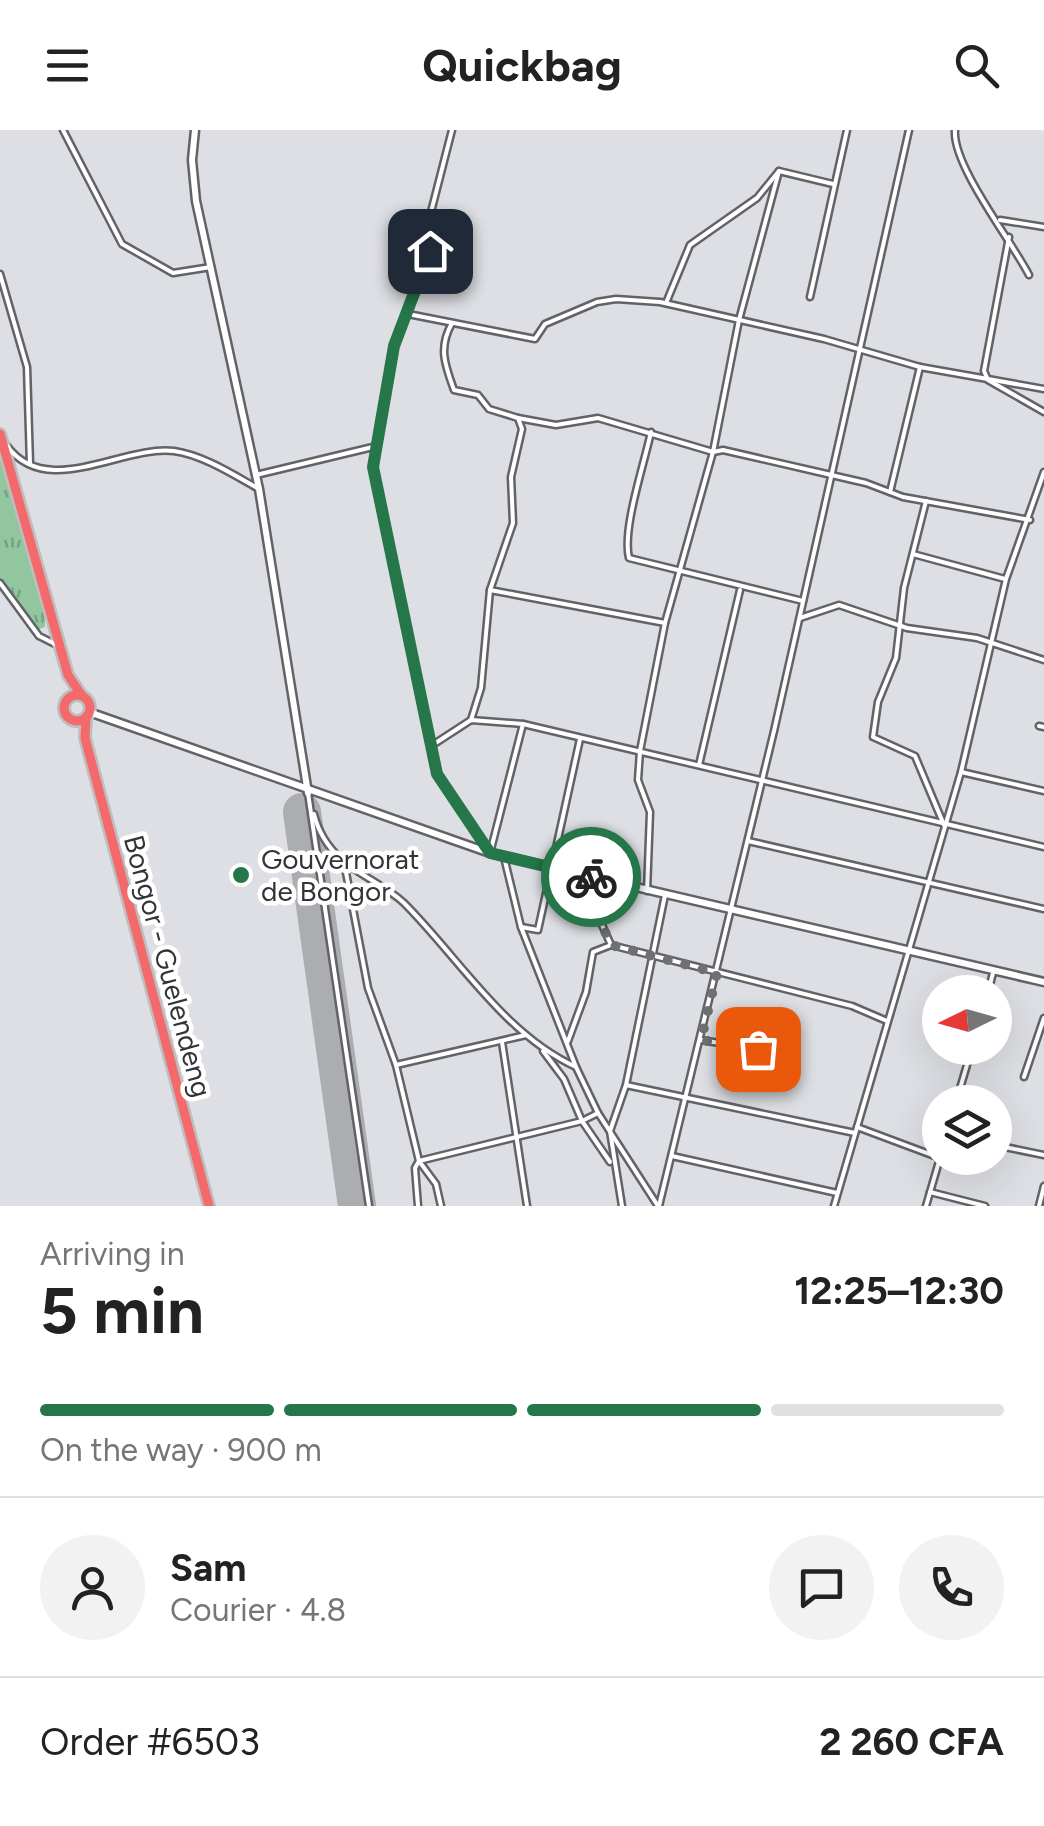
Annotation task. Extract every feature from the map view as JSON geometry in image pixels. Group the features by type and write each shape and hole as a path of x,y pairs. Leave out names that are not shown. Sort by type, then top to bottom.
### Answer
{"highway":[{"path":"0,432 68,675 82,696 88,715 71,720 64,710 68,675"},
{"path":"66,702 73,695 82,696"},
{"name":"Bongor - Guelendeng","path":"84,738 88,715"},
{"name":"Bongor - Guelendeng","path":"71,720 84,738 209,1206"}],"street":[{"path":"63,130 122,244 173,273 211,267"},
{"path":"194,130 195,187 256,475 369,1206"},
{"path":"452,130 430,212 429,260 394,346 373,467 437,774 490,853"},
{"path":"810,297 847,130"},
{"path":"658,1206 748,841 909,130"},
{"path":"955,130 954,142 965,166 1029,275"},
{"path":"779,171 834,184"},
{"path":"666,303 690,245 757,198 779,171"},
{"path":"647,891 650,812 638,780 640,751 666,623 713,452 739,320 779,171"},
{"path":"999,220 1044,228"},
{"path":"1009,237 984,372 988,380 1044,412"},
{"path":"0,274 28,367 30,464"},
{"path":"408,314 535,339 544,324 597,302 616,298 666,303 920,367 1044,389"},
{"path":"452,323 442,340 442,354 454,390 478,395 489,410 556,425 598,418 713,452 722,450 926,501 1030,520"},
{"path":"890,492 920,367"},
{"path":"471,720 481,688 490,590 513,524 511,478 522,429 518,418"},
{"path":"0,432 18,460 59,471 173,451 258,488"},
{"path":"651,432 637,503 627,523 629,558 740,589 803,600"},
{"path":"256,475 377,446"},
{"path":"834,1206 961,772 1006,579 1044,472"},
{"path":"926,501 898,624 896,658 878,702 873,737 915,756 944,826"},
{"path":"912,554 1006,579"},
{"path":"0,583 38,636 59,646"},
{"path":"699,765 740,589"},
{"path":"490,590 666,623"},
{"path":"799,618 839,605 898,624 993,644 1044,660"},
{"path":"88,715 490,853 1044,982"},
{"path":"431,746 471,720 523,724 1044,847"},
{"path":"490,853 523,724"},
{"path":"521,927 538,930 580,738"},
{"path":"961,772 1044,791"},
{"path":"308,793 316,823 344,862 368,988 396,1065 420,1161 436,1184 441,1206"},
{"path":"748,841 1044,909"},
{"path":"504,856 521,927 576,1067 598,1113 658,1206"},
{"path":"344,862 374,878 403,902 526,1035 576,1067"},
{"path":"610,882 602,925 611,945"},
{"path":"622,1206 610,1132 626,1086 665,895"},
{"path":"568,1042 586,992 593,952 611,945 852,1006 888,1021"},
{"path":"993,975 994,971"},
{"path":"1024,1078 1044,1018"},
{"path":"396,1065 526,1035"},
{"path":"701,1040 781,1053"},
{"path":"502,1042 527,1206"},
{"path":"542,1048 564,1078 582,1121 613,1166"},
{"path":"626,1086 856,1130 922,1152"},
{"path":"418,1206 415,1168 420,1161 582,1121 598,1113"},
{"path":"1012,1148 1044,1155"},
{"path":"672,1156 837,1194"},
{"path":"926,1206 935,1175"},
{"path":"1039,1206 1044,1186"},
{"path":"930,1192 985,1206"}],"green space":[{"path":"0,456 45,617 45,627 39,629 0,579"}],"runway":[{"path":"302,812 357,1206"}],"way so far":[{"path":"591,877 610,882 602,925 611,945 717,973 701,1040 758,1049"}],"place":[{"name":"Gouvernorat de Bongor","path":"241,875"}],"route":[{"path":"430,251 394,346 373,467 437,774 490,853 591,877"}]}
